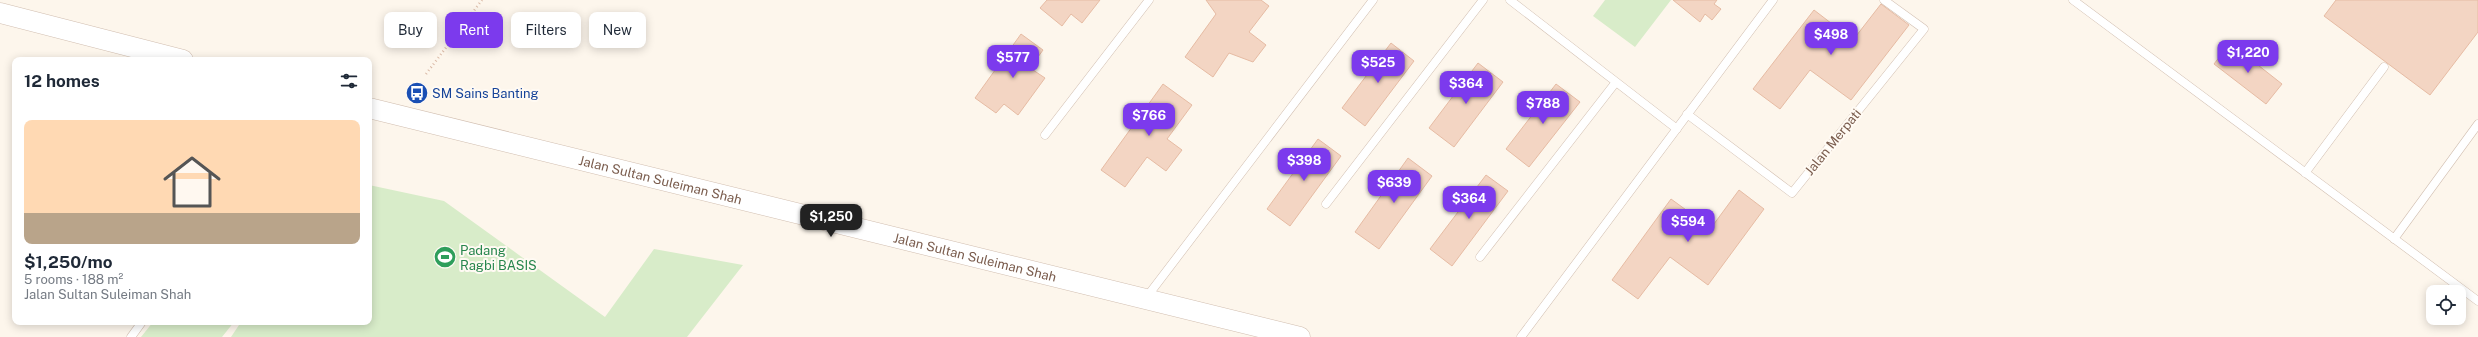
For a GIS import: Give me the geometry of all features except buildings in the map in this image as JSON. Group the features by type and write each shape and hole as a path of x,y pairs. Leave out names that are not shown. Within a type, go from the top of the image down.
{"street":[{"path":"0,13 171,57"},
{"name":"Jalan Sultan Suleiman Shah","path":"372,109 1300,337"}],"lane":[{"path":"1045,135 1149,0"},
{"path":"1145,299 1373,0"},
{"path":"1326,204 1483,0"},
{"path":"1510,0 1677,128"},
{"path":"1521,337 1773,0"},
{"name":"Jalan Merpati","path":"1687,114 1792,193 1924,29 1884,0"},
{"path":"2074,0 2478,301"},
{"path":"2305,173 2384,67"},
{"path":"1480,257 1616,82"},
{"path":"2394,239 2478,124"},
{"path":"131,337 140,325"}],"path":[{"path":"426,74 482,0"}],"green space":[{"path":"1605,0 1671,0 1635,47 1593,16"},
{"name":"Padang Ragbi BASIS","path":"372,186 444,201 605,317 654,249 743,265 687,337 231,337 239,325 372,325"},
{"path":"151,325 232,325 222,337 141,337"}],"place":[{"name":"SM Sains Banting","path":"417,93"},
{"name":"Padang Ragbi BASIS","path":"445,257"}]}
